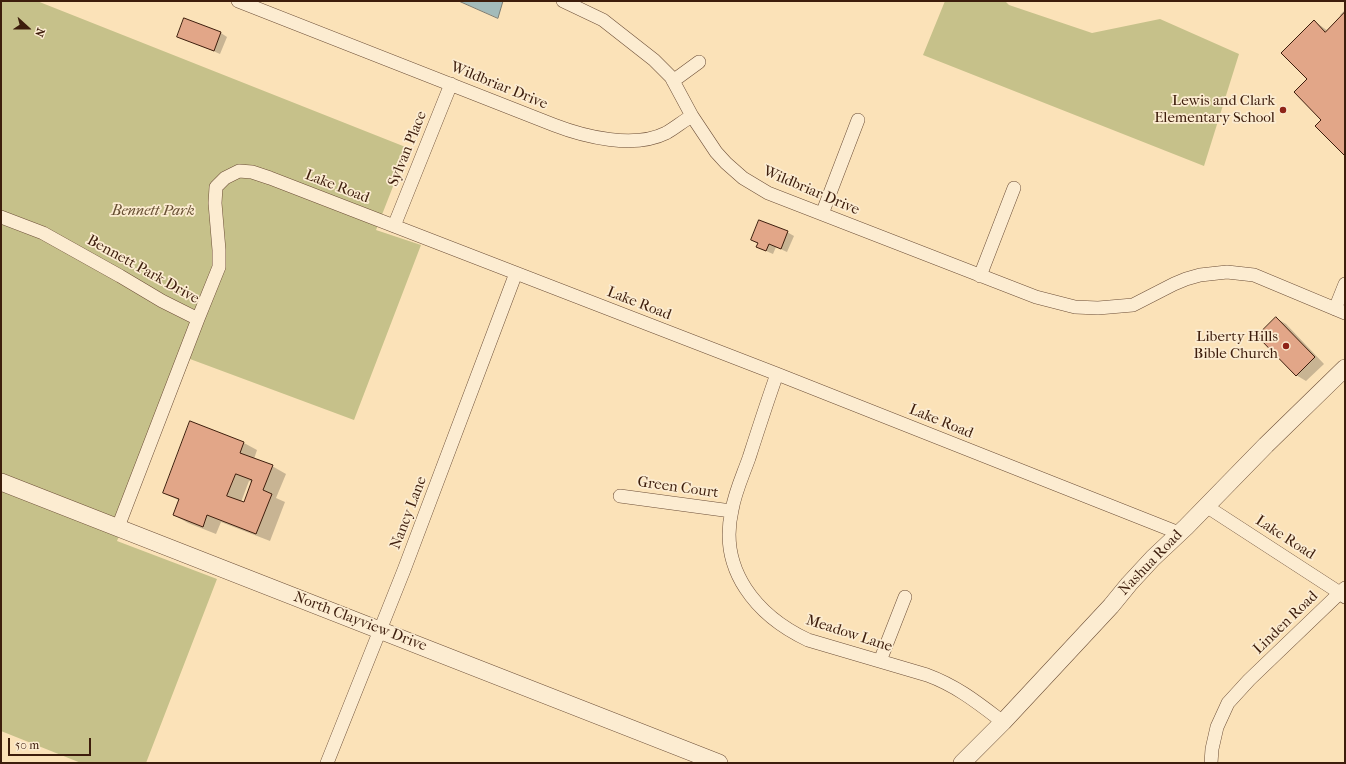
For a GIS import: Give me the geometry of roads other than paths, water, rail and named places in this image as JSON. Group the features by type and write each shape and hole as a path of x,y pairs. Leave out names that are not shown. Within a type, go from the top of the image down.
{"street":[{"name":"Wildbriar Drive","path":"238,1 565,130 606,139 645,139 666,133 692,116 716,152 726,163 743,178 768,193 980,276 1055,303 1075,307 1098,308 1133,305 1174,284 1200,275 1227,272 1254,275 1340,311 1345,284"},
{"path":"563,1 579,4 603,20 654,60 671,77 692,116"},
{"path":"673,82 699,62"},
{"name":"Sylvan Place","path":"394,226 451,84"},
{"path":"822,214 858,120"},
{"name":"Lake Road","path":"198,319 219,267 215,203 216,187 231,174 239,171 252,172 777,374 1179,533"},
{"path":"980,276 1014,188"},
{"name":"Bennett Park Drive","path":"1,217 43,233 162,301 198,319 118,527"},
{"name":"Nancy Lane","path":"327,763 381,630 516,273"},
{"name":"Nashua Road","path":"962,763 1111,606 1148,563 1345,368"},
{"name":"Meadow Lane","path":"777,374 731,511 729,540 733,562 741,583 759,606 771,618 785,628 808,640 942,680 969,696 1002,722"},
{"name":"North Clayview Drive","path":"1,482 718,763"},
{"name":"Green Court","path":"620,496 731,511"},
{"name":"Lake Road","path":"1206,506 1343,593"},
{"name":"Linden Road","path":"1211,763 1212,749 1217,727 1228,704 1249,680 1343,593"},
{"path":"880,662 905,597"}],"water":[{"path":"459,1 503,1 498,18"}],"place":[{"name":"Lewis and Clark Elementary School","path":"1283,110"},
{"name":"Liberty Hills Bible Church","path":"1286,346"}],"park label":[{"name":"Bennett Park","path":"153,211"}]}
